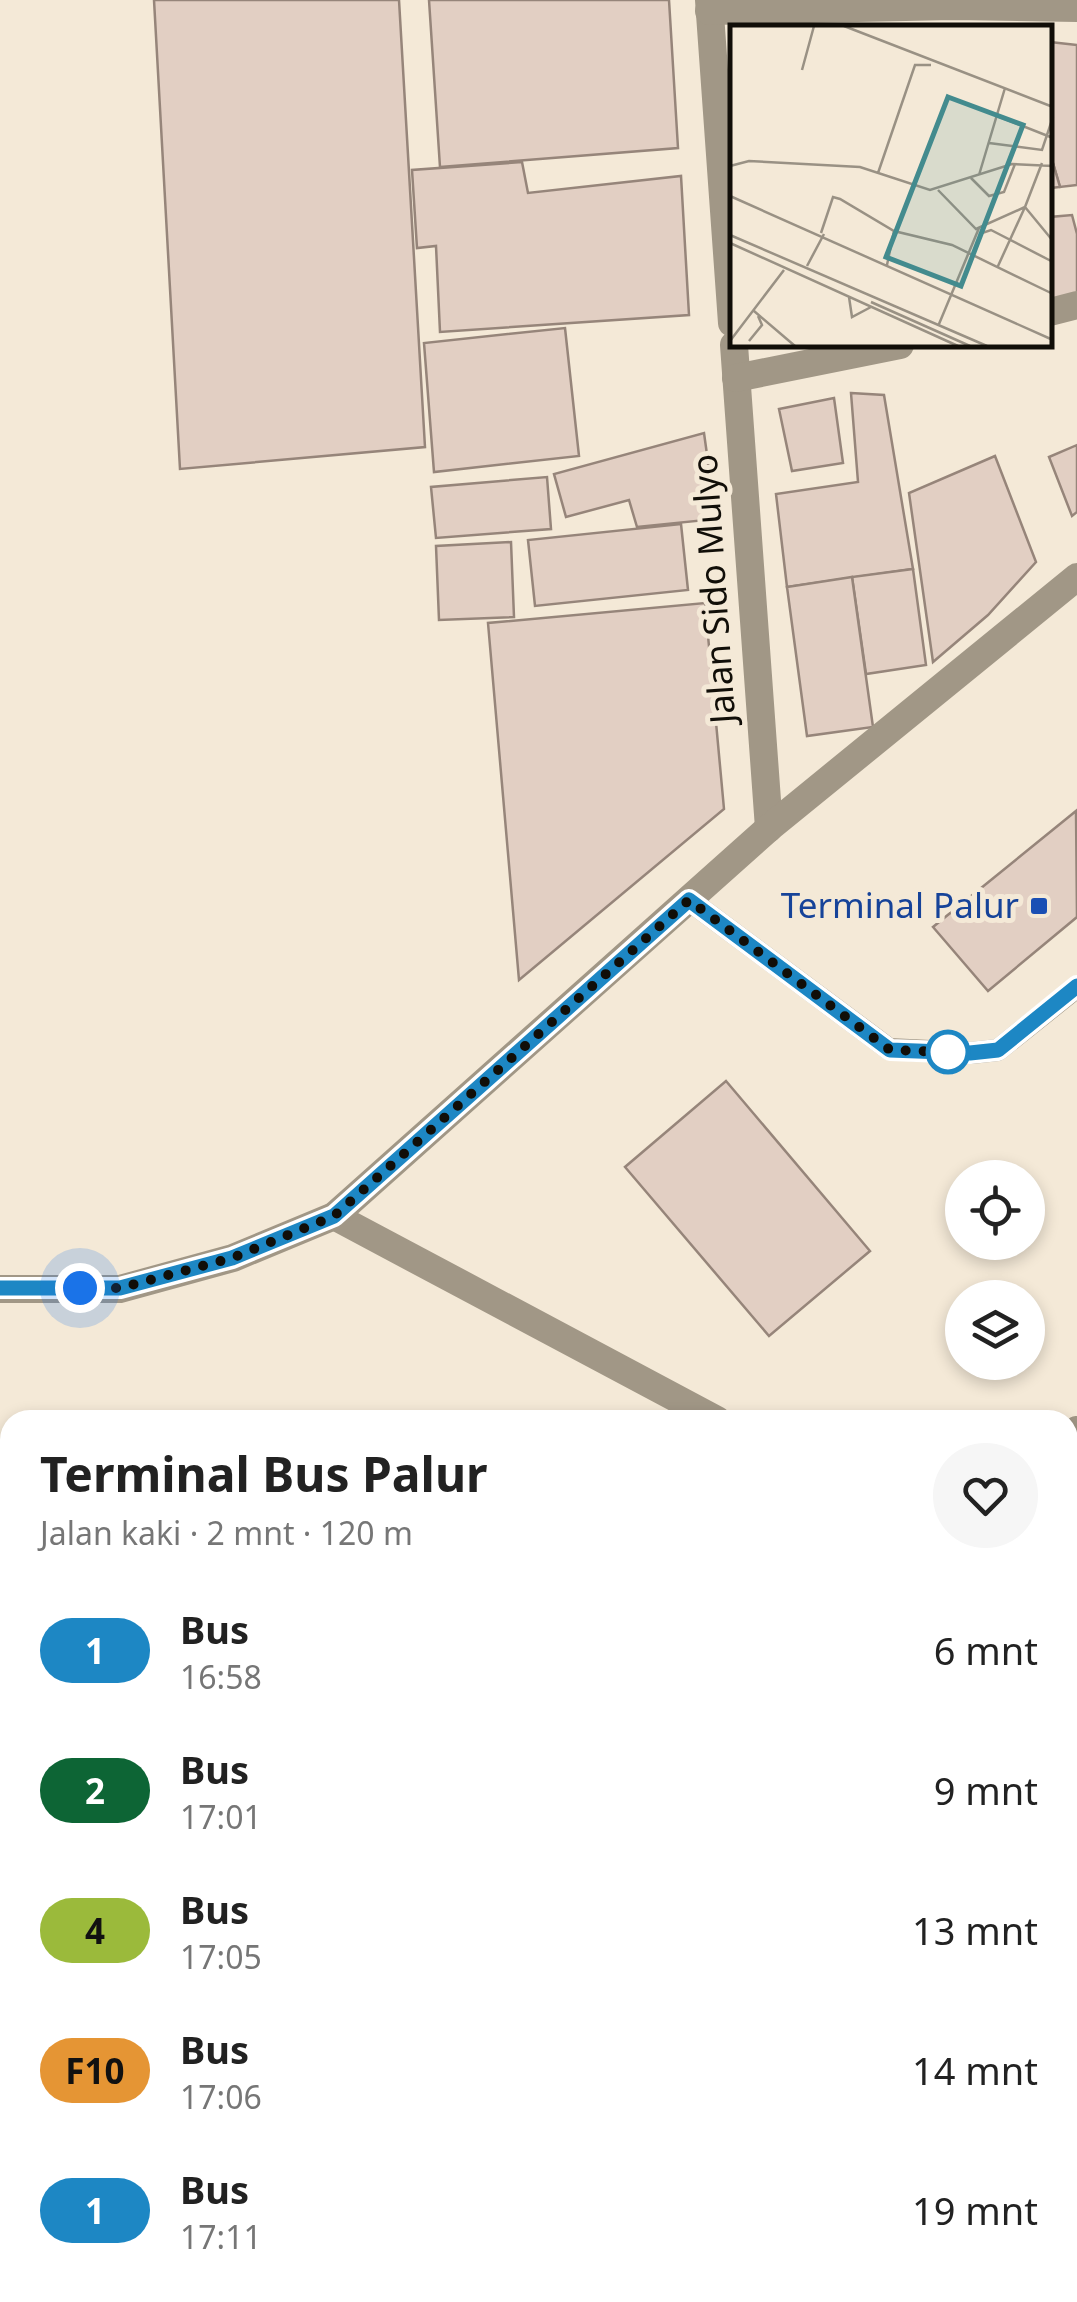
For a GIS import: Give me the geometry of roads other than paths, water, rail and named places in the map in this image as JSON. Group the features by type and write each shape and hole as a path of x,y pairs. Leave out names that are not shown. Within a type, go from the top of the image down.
{"street":[{"path":"730,295 709,5 1077,8"},
{"path":"1052,311 1077,304"},
{"name":"Jalan Sido Mulyo","path":"734,348 768,828"},
{"path":"736,378 885,348"},
{"path":"0,1288 120,1288 232,1258 334,1216 768,828 1077,577"},
{"path":"334,1216 698,1410"}],"lane":[{"path":"689,900 890,1050 998,1050 1077,986"}],"place":[{"name":"Terminal Palur","path":"1039,906"}]}
